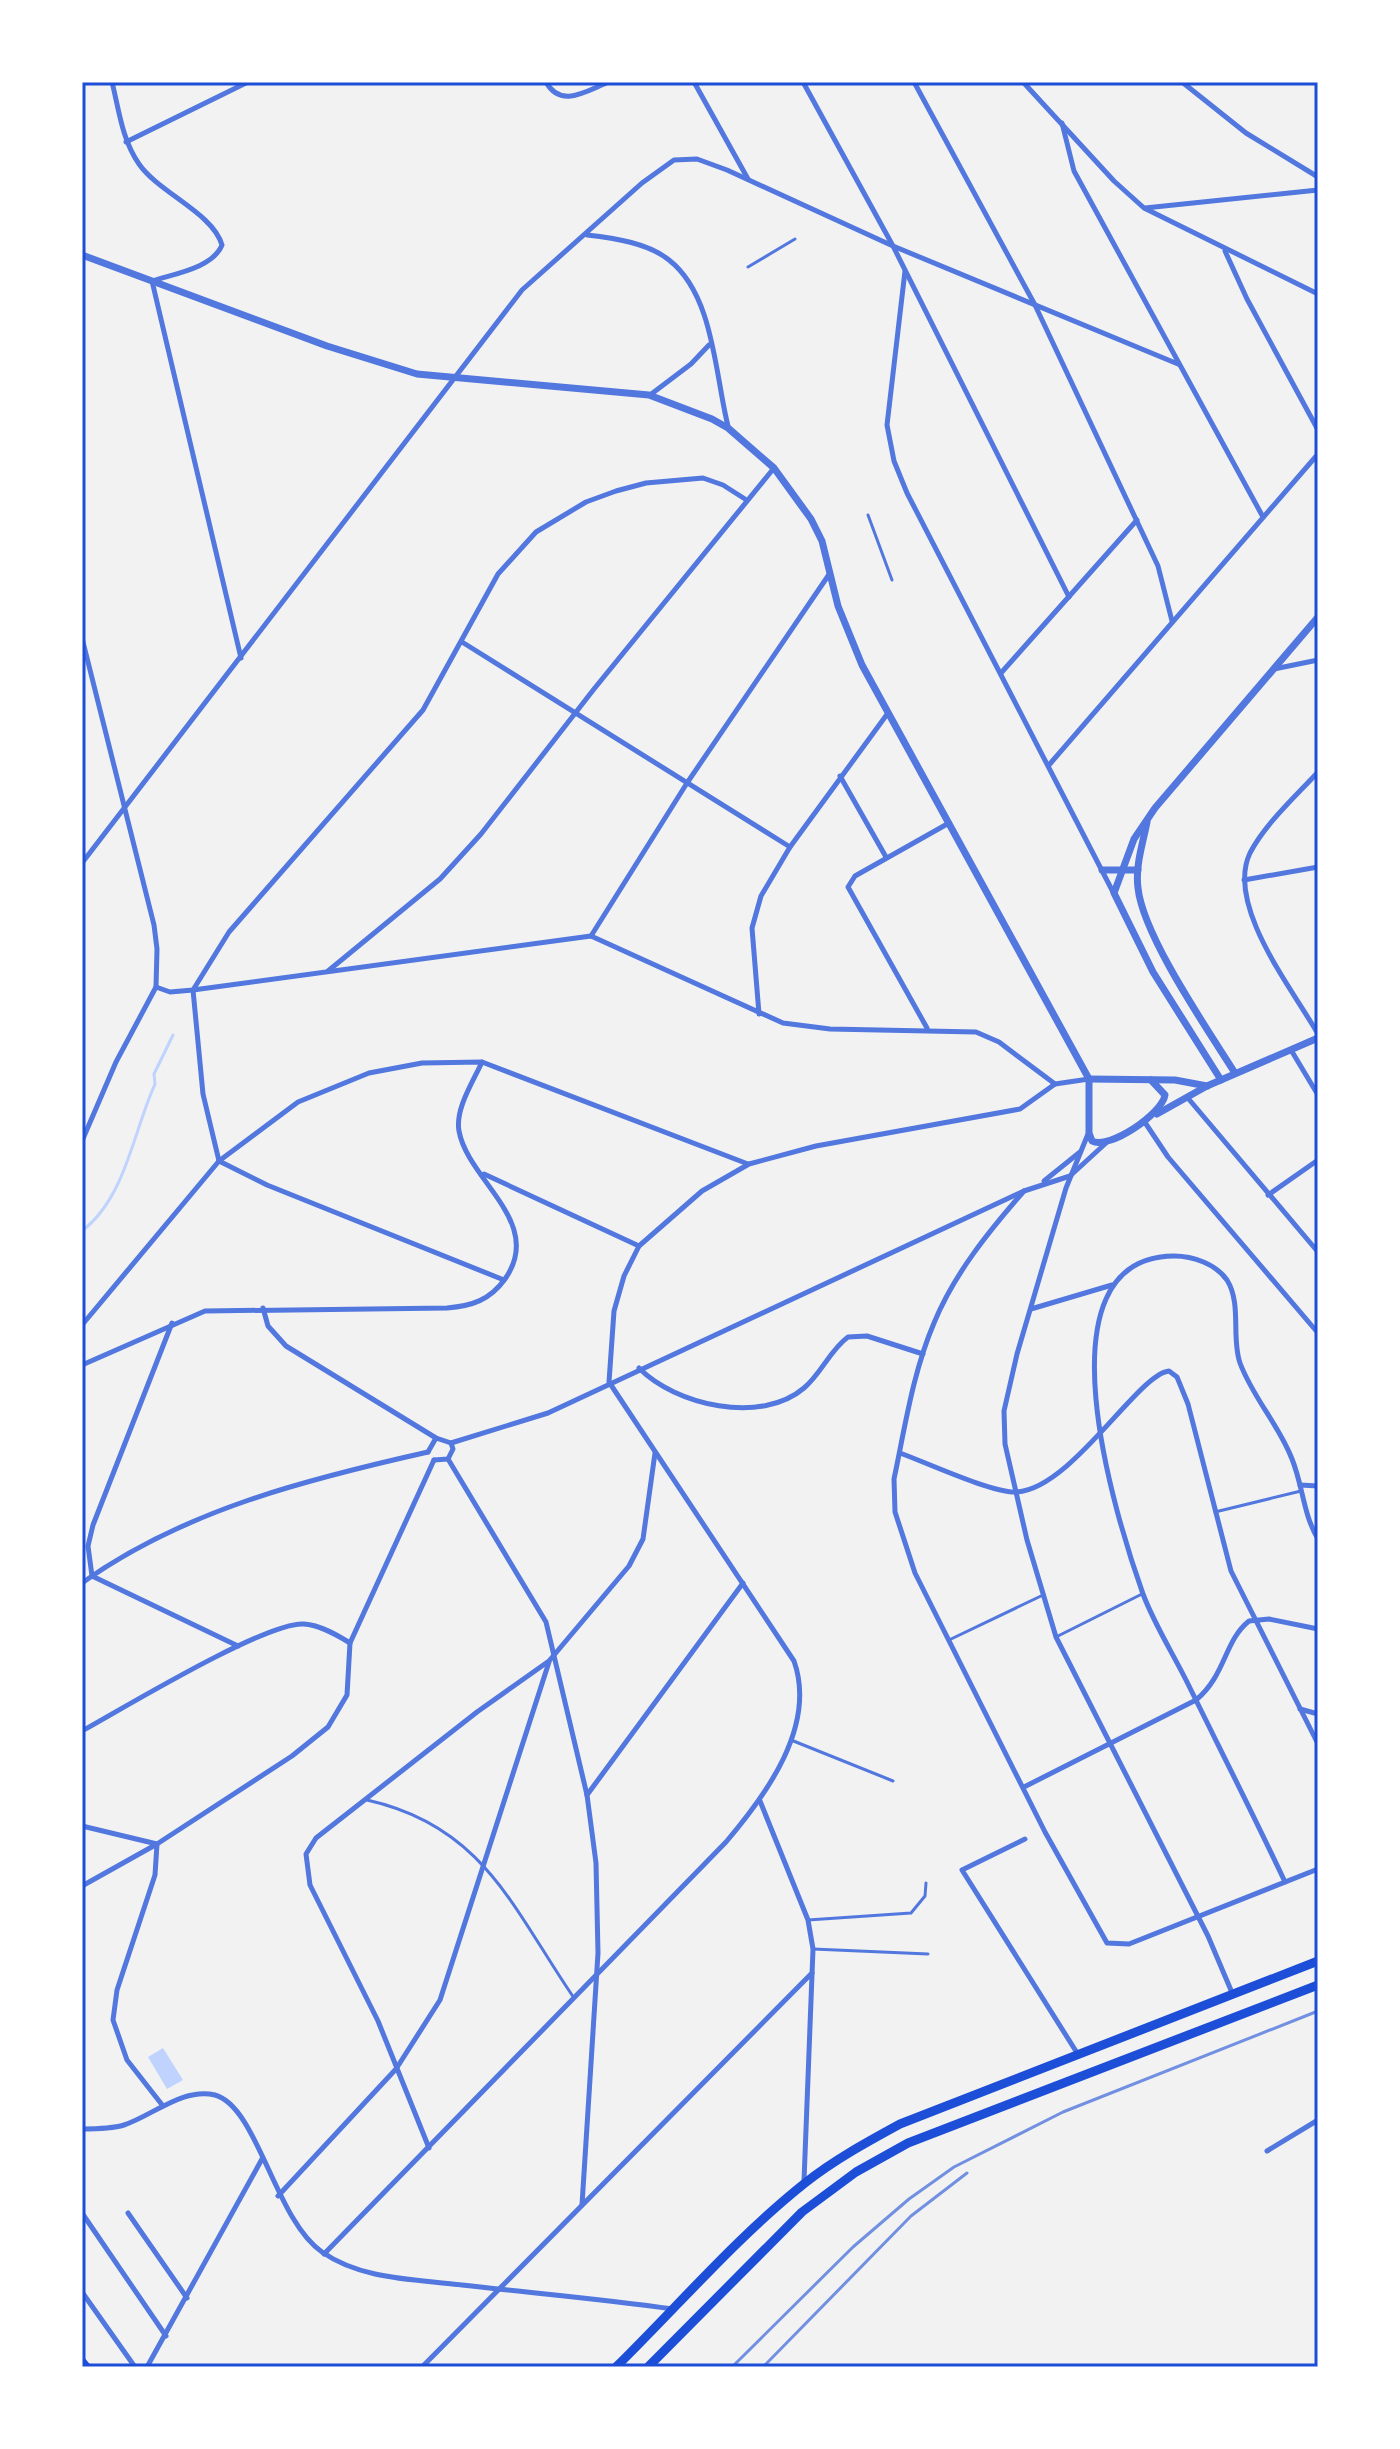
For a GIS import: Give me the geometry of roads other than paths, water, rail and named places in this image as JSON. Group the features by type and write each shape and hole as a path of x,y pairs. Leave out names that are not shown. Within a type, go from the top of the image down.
{"main road":[{"path":"616,2367 804,2183 900,2124 1079,2057 1318,1961"},
{"path":"648,2367 802,2212 856,2172 908,2143 1318,1985"}],"street":[{"path":"112,82 126,142 145,171 211,227 222,245 219,254 208,261 152,281"},
{"path":"126,142 248,82"},
{"path":"546,82 554,95 564,98 609,82"},
{"path":"694,82 749,181"},
{"path":"803,82 893,246 1069,597"},
{"path":"914,82 1035,305 1158,566 1172,621"},
{"path":"1023,82 1144,208 1225,251 1318,294"},
{"path":"1182,82 1258,141 1318,177"},
{"path":"1062,123 1074,171 1263,517"},
{"path":"82,863 522,290 642,183 679,158 697,159 893,246 1178,364"},
{"path":"1144,208 1318,190"},
{"path":"586,234 628,242 667,258 688,281 710,344 728,428"},
{"path":"1225,251 1247,299 1318,430"},
{"path":"82,255 380,364 454,380 649,395 728,428 774,468 817,530 846,630 888,713 1089,1079 1089,1133 1070,1176 1031,1309 1004,1411 1005,1444 1041,1596 1056,1637 1197,1915 1233,1995"},
{"path":"905,271 887,425 888,441 907,493 1153,972 1221,1080"},
{"path":"152,281 241,658"},
{"path":"649,395 691,364 710,344"},
{"path":"1049,766 1318,454"},
{"path":"327,972 459,860 745,499 774,468"},
{"path":"219,1161 203,1094 193,990 229,932 423,710 486,594 518,550 536,532 586,502 628,487 703,478 723,485 745,499"},
{"path":"1001,673 1137,520"},
{"path":"591,936 687,783 830,573"},
{"path":"1114,893 1121,869 1148,819 1189,765 1318,617"},
{"path":"82,638 154,925 156,987 116,1062 82,1141"},
{"path":"462,642 578,711 790,847"},
{"path":"1273,668 1318,660"},
{"path":"759,1014 753,953 755,910 790,847 888,713"},
{"path":"263,1308 268,1326 286,1346 436,1438 451,1443 548,1413 1024,1191 1070,1176 1106,1143 1186,1097 1318,1036 1263,940 1252,916 1244,880 1251,851 1318,772"},
{"path":"840,776 886,857"},
{"path":"1148,819 1138,870 1141,906 1154,937 1235,1073"},
{"path":"928,1028 849,893 851,879 949,823"},
{"path":"1244,880 1318,867"},
{"path":"1102,870 1138,870"},
{"path":"156,987 170,992 193,990 591,936 759,1014 802,1027 962,1029 988,1036 1055,1084"},
{"path":"1291,1050 1318,1095"},
{"path":"82,1365 205,1311 459,1307 482,1301 504,1280 513,1265 516,1243 506,1212 460,1135 458,1124 482,1062"},
{"path":"82,1325 219,1161 272,1119 329,1087 369,1073 422,1063 482,1062 749,1164"},
{"path":"324,2254 595,1980 726,1842 759,1800 791,1740 800,1706 800,1677 789,1651 609,1382 614,1311 624,1276 639,1246 702,1191 749,1164 816,1146 1020,1109 1055,1084 1089,1079 1151,1080 1207,1086"},
{"path":"1144,1121 1164,1100 1162,1090 1151,1080"},
{"path":"1186,1097 1318,1252"},
{"path":"1144,1121 1168,1157 1318,1333"},
{"path":"1089,1133 1096,1144 1106,1143"},
{"path":"1041,1184 1081,1151"},
{"path":"1268,1195 1318,1160"},
{"path":"219,1161 267,1185 504,1280"},
{"path":"483,1174 639,1246"},
{"path":"1024,1191 960,1273 934,1322 923,1354 900,1453 893,1499 915,1573 1100,1935 1107,1943 1129,1944 1318,1869"},
{"path":"1031,1309 1113,1285 1132,1269 1164,1257 1187,1257 1219,1271 1232,1295 1240,1363 1292,1458 1310,1524 1318,1539"},
{"path":"1113,1285 1099,1315 1094,1340 1094,1389 1102,1434 1143,1594 1285,1882"},
{"path":"92,1576 88,1546 93,1525 172,1323"},
{"path":"639,1368 659,1387 674,1394 712,1405 748,1406 793,1397 812,1380 848,1337 867,1336 923,1354"},
{"path":"900,1453 1015,1493 1046,1479 1102,1434 1153,1378 1169,1371 1177,1377 1188,1404 1231,1571 1318,1744"},
{"path":"82,1583 162,1537 240,1501 276,1489 428,1452 436,1438"},
{"path":"448,1459 453,1449 451,1443"},
{"path":"428,1452 434,1460"},
{"path":"278,2196 396,2069 432,2015 448,1983 549,1661 638,1551 647,1519 655,1452"},
{"path":"434,1460 448,1459"},
{"path":"448,1459 539,1609 556,1651 587,1795 596,1863 598,1936 582,2205"},
{"path":"82,1886 157,1844 303,1748 328,1727 347,1695 350,1643 434,1460"},
{"path":"1301,1488 1318,1486"},
{"path":"92,1576 238,1646"},
{"path":"587,1795 743,1583"},
{"path":"1024,1787 1196,1700 1216,1681 1242,1626 1254,1618 1318,1629"},
{"path":"82,1731 238,1646 286,1626 304,1624 350,1643"},
{"path":"429,2148 378,2021 306,1873 310,1844 363,1799 549,1661"},
{"path":"1300,1709 1318,1714"},
{"path":"759,1800 808,1920 813,1949 804,2183"},
{"path":"82,1826 157,1844"},
{"path":"1025,1839 962,1870 1079,2057"},
{"path":"157,1844 155,1875 117,1990 113,2020 127,2060 163,2106"},
{"path":"422,2367 812,1973"},
{"path":"82,2129 121,2126 163,2106 201,2094 222,2098 245,2125 263,2158 278,2196 298,2229 324,2254 373,2273 674,2309"},
{"path":"1267,2151 1318,2120"},
{"path":"147,2367 263,2158"},
{"path":"82,2213 166,2336"},
{"path":"128,2213 187,2298"},
{"path":"82,2292 135,2367"}],"lane":[{"path":"748,267 795,239"},
{"path":"868,515 892,580"},
{"path":"1215,1512 1301,1488"},
{"path":"1056,1637 1143,1594"},
{"path":"949,1640 1041,1596"},
{"path":"791,1740 893,1781"},
{"path":"363,1799 419,1819 455,1840 485,1864 575,1999"},
{"path":"808,1920 911,1913 925,1896 926,1883"},
{"path":"813,1949 928,1954"}],"water":[{"path":"163,2048 183,2080 167,2089 148,2057"}],"waterway":[{"path":"82,1231 97,1217 119,1182 155,1084 154,1074 173,1035"}],"railway":[{"path":"732,2367 853,2247 909,2199 954,2167 1063,2112 1318,2011"},
{"path":"763,2367 911,2216 967,2173"}]}
